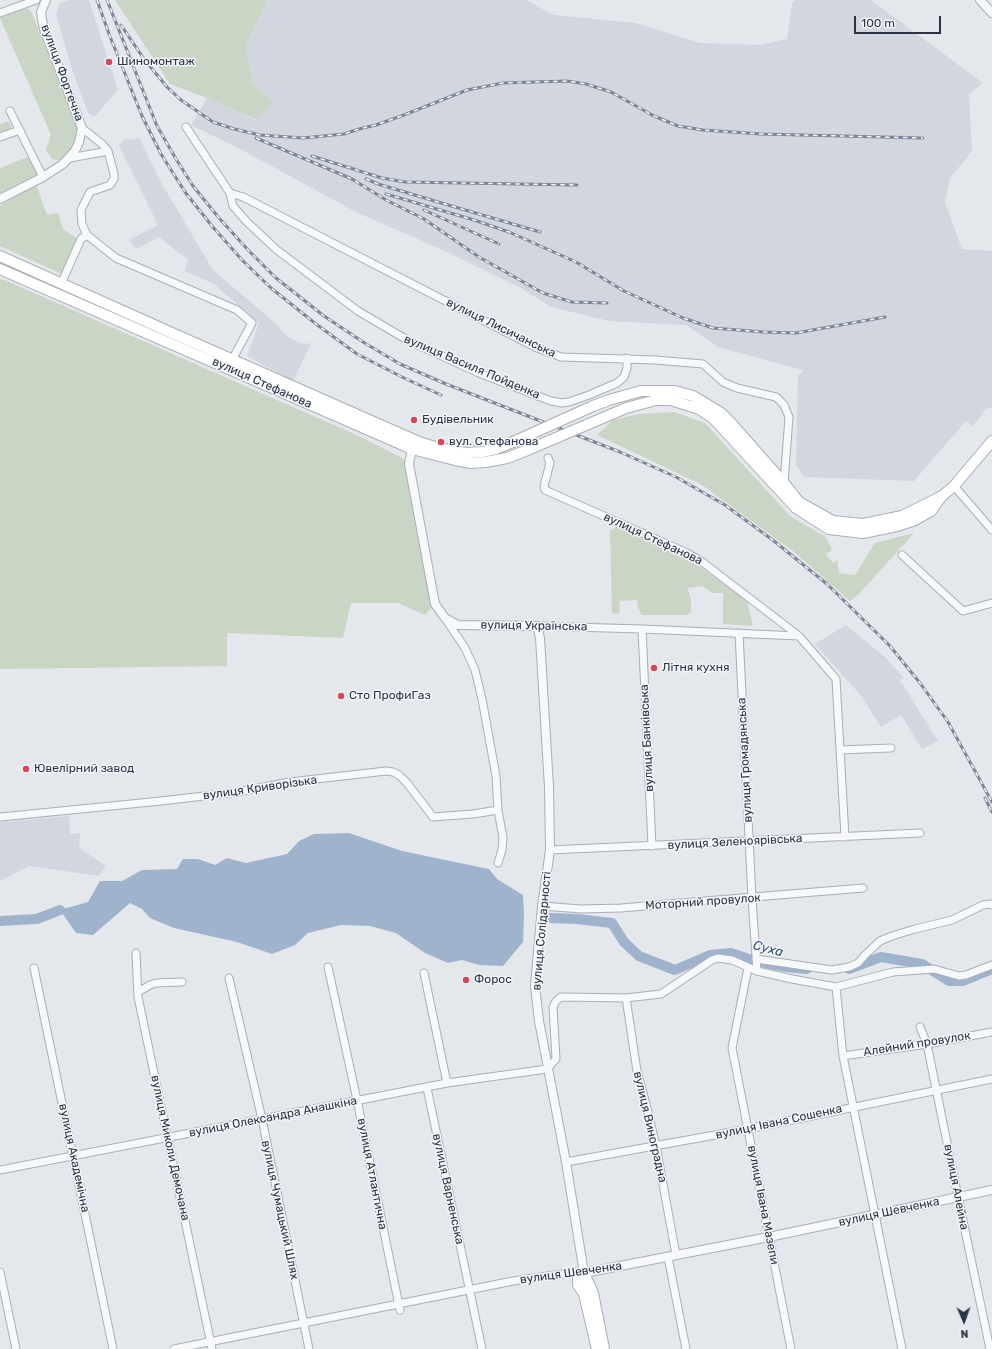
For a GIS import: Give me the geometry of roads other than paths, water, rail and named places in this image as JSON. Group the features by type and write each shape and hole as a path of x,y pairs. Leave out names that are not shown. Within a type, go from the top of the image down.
{"main road":[{"name":"вулиця Стефанова","path":"0,256 232,360 416,445 466,453 482,452 496,449 609,400 641,391 675,391 693,396 721,413 784,482"},
{"name":"вулиця Стефанова","path":"0,268 416,445 455,460 471,463 507,458 626,408 656,400 671,400 700,409 713,418 796,508 829,529 863,532 897,526 915,520 931,512 942,496"},
{"path":"784,482 799,502 833,521 863,524 902,516 942,496 954,486 992,440"},
{"path":"584,1273 578,1277 578,1285 584,1294 597,1349"},
{"name":"вулиця Солідарності","path":"584,1273 593,1293 604,1349"}],"street":[{"path":"0,13 36,0"},
{"name":"вулиця Фортечна","path":"0,199 43,176 70,158 79,142 82,128 44,29 41,12 46,0"},
{"path":"980,0 992,13"},
{"path":"10,111 43,176"},
{"path":"82,128 102,144 108,151 113,168 114,179 110,184 90,192 81,210 82,224 87,235 116,258 237,310 252,323 232,360"},
{"path":"186,128 230,193"},
{"path":"0,137 20,130"},
{"path":"70,158 108,151"},
{"name":"вулиця Василя Пойденка","path":"230,193 233,206 247,222 277,250 358,311 409,341 479,373 551,401 562,403 589,395 617,383 624,377 628,358"},
{"name":"вулиця Лисичанська","path":"230,193 248,199 535,346 560,357 628,358 702,364 723,382 736,388 776,397 784,405 789,417 784,482"},
{"path":"61,284 81,239 87,235"},
{"path":"416,445 409,464 435,604 465,648 475,670 482,699 496,776 498,810 503,838 502,850 498,863"},
{"name":"вулиця Стефанова","path":"548,458 550,463 544,486 545,490 685,552 701,561 799,636"},
{"path":"954,486 992,530"},
{"path":"902,555 963,611 992,603"},
{"name":"вулиця Українська","path":"445,618 458,625 642,629 799,636"},
{"name":"вулиця Солідарності","path":"537,626 540,638 549,787 550,850 542,906 535,986 547,1069 566,1162 584,1273"},
{"name":"вулиця Банківська","path":"642,629 652,846"},
{"name":"вулиця Громадянська","path":"739,633 752,898 758,970"},
{"path":"799,636 836,679 845,837"},
{"path":"840,750 890,748"},
{"name":"вулиця Криворізька","path":"0,817 238,792 290,782 386,771 399,775 408,783 433,817 473,814 498,810"},
{"name":"вулиця Зеленоярівська","path":"550,850 920,833"},
{"name":"Моторний провулок","path":"542,906 581,909 621,908 863,888"},
{"path":"756,959 832,970 849,967 858,963 880,941 915,929 952,920 983,905 992,905"},
{"name":"вулиця Миколи Демочана","path":"136,953 138,992 211,1346"},
{"path":"547,1069 556,1060 553,1007 556,1001 561,997 626,998 661,994 712,960 718,958 732,960 748,968 792,979 836,986 893,972 925,969 934,969 959,976 966,975 992,965"},
{"name":"вулиця Атлантична","path":"328,967 357,1100 399,1307"},
{"name":"вулиця Академічна","path":"34,968 113,1349"},
{"name":"вулиця Івана Мазепи","path":"748,968 732,1048 791,1349"},
{"path":"424,973 447,1083"},
{"name":"вулиця Чумацький Шлях","path":"230,978 262,1119 309,1349"},
{"path":"138,992 156,983 182,982"},
{"path":"836,986 843,1056 902,1349"},
{"name":"вулиця Виноградна","path":"626,998 637,1071 656,1146 686,1349"},
{"name":"вулиця Алейна","path":"920,1027 927,1044 990,1349"},
{"name":"Алейний провулок","path":"843,1056 927,1044 992,1032"},
{"name":"вулиця Олександра Анашкіна","path":"0,1170 447,1083 547,1069"},
{"name":"вулиця Івана Сошенка","path":"566,1162 656,1146 992,1079"},
{"name":"вулиця Варненська","path":"427,1088 482,1349"},
{"name":"вулиця Шевченка","path":"174,1349 211,1346 303,1323 399,1307 470,1293 543,1276 576,1272 584,1273 769,1237 992,1190"},
{"path":"0,1272 16,1349"}],"water":[{"path":"349,833 402,851 489,869 497,879 523,895 523,942 503,966 479,965 462,960 448,963 425,953 396,933 370,926 341,925 308,933 295,945 272,954 237,942 174,928 150,918 142,909 130,903 93,935 76,933 60,910 88,902 100,881 122,881 142,870 177,869 183,859 198,859 215,865 227,858 246,863 287,854 299,841 314,834"}],"waterway":[{"name":"Суха","path":"0,921 37,919 60,910"},
{"name":"Суха","path":"550,918 612,923 624,942 639,956 675,970 710,955 731,953 755,961 786,967 807,969"},
{"name":"Суха","path":"849,969 881,957 922,964 949,981 963,981 992,969"}],"railway":[{"path":"97,0 142,116 161,154 185,192 212,226 242,260 271,288 316,324 357,354 441,395"},
{"path":"107,0 157,126 176,159 193,186 219,218 276,278 324,316 400,364 446,384 620,452 676,477 725,505 774,541 827,584 890,646 920,683 948,722 992,802"},
{"path":"121,25 144,59 167,87 181,100 213,122 260,135 303,138 344,134 404,115 467,90 503,83 567,81 586,84 611,92 654,116 678,126 703,130 761,134 923,138"},
{"path":"256,138 352,179 386,200 424,219 479,257 543,293 572,302 607,303"},
{"path":"312,156 382,178 405,182 577,185"},
{"path":"366,179 378,184 540,232"},
{"path":"386,194 509,232 576,262 624,291 683,318 713,328 796,333 885,317"},
{"path":"424,210 499,244"},
{"path":"985,798 992,812"}],"place":[{"name":"Шиномонтаж","path":"109,62"},
{"name":"Будівельник","path":"414,420"},
{"name":"вул. Стефанова","path":"441,442"},
{"name":"Літня кухня","path":"654,668"},
{"name":"Сто ПрофиГаз","path":"341,696"},
{"name":"Ювелірний завод","path":"26,769"},
{"name":"Форос","path":"466,980"}]}
